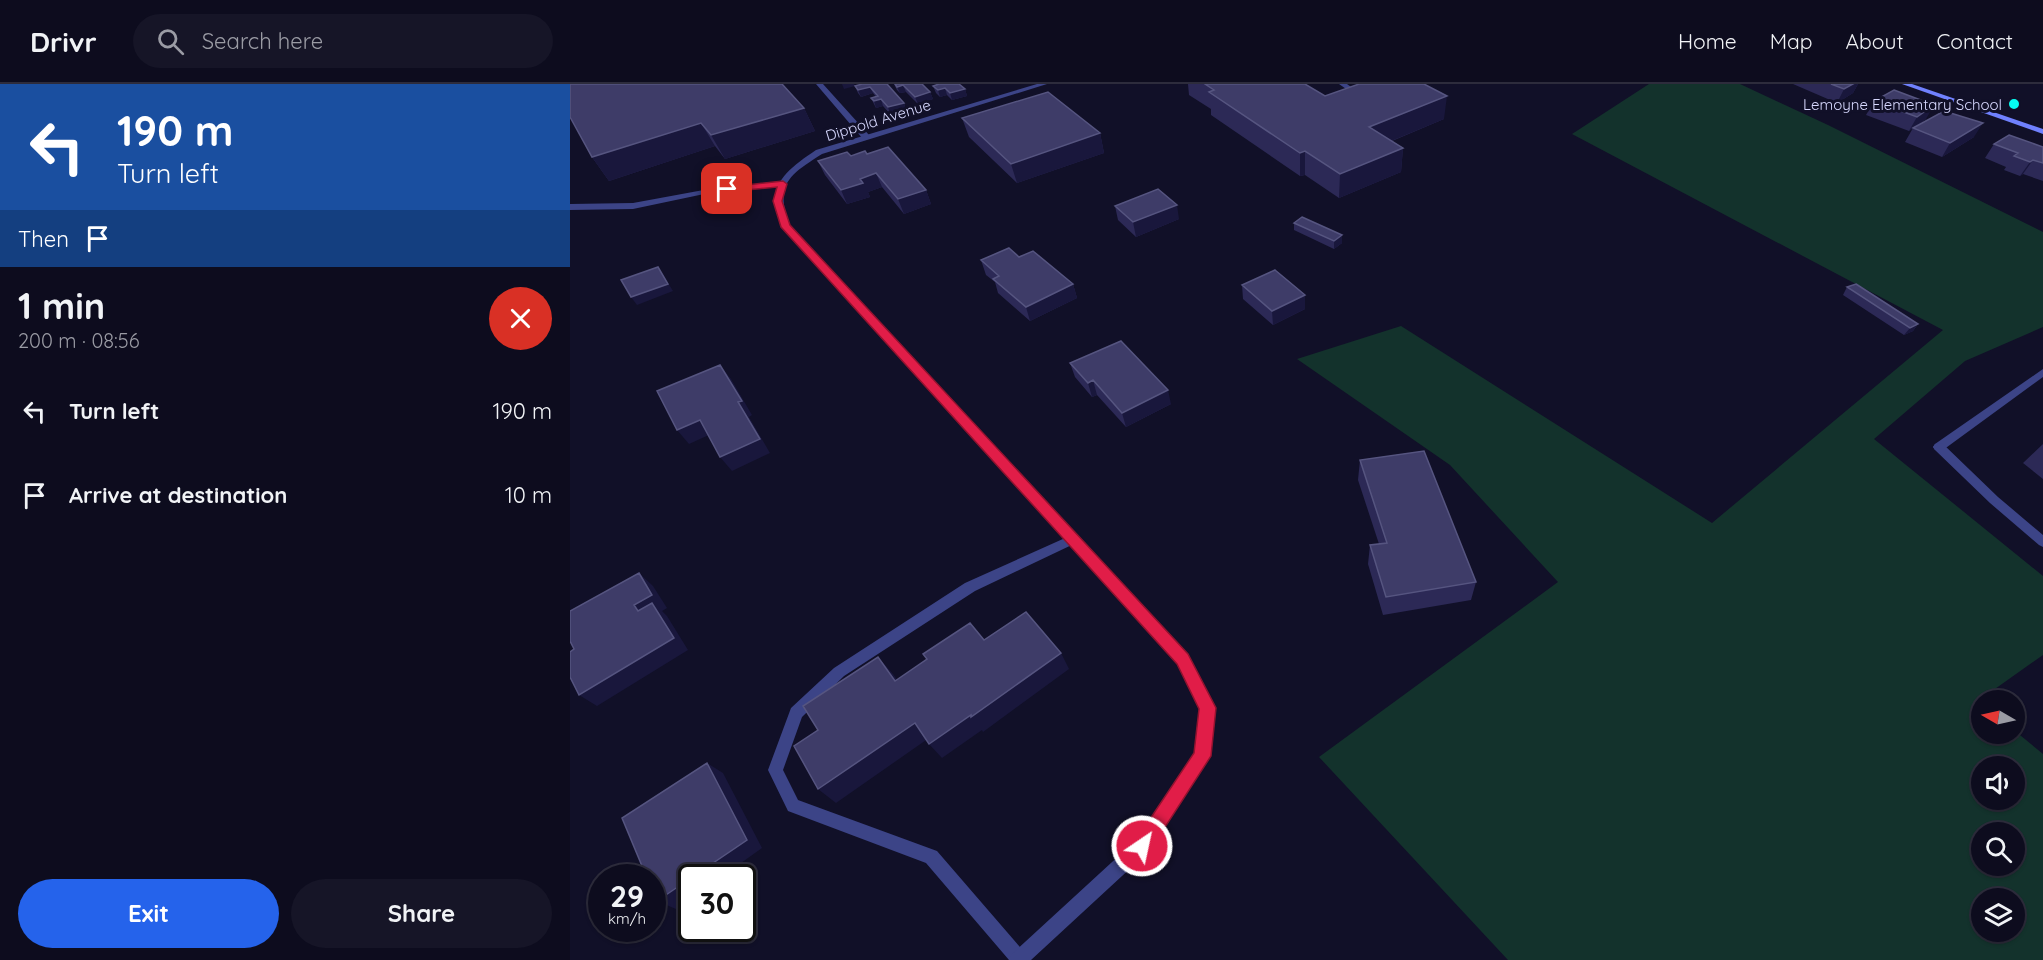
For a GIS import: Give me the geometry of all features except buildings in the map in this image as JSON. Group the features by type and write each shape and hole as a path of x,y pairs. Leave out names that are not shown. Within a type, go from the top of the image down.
{"street":[{"path":"819,84 866,137"},
{"name":"Dippold Avenue","path":"1044,84 819,152 797,166 783,184 778,201 785,225 1074,539"},
{"path":"1342,84 1352,90"},
{"path":"1905,84 2043,132"},
{"path":"570,207 633,206 709,191 783,184"},
{"path":"2043,372 1939,447 1994,500 2043,542"},
{"path":"1074,539 1182,659 1208,708 1202,756 1142,846 1019,959 931,858 793,806 775,770 796,713 839,672 970,587 1074,539"}],"green space":[{"path":"1649,84 1740,84 2043,232 2043,327 1965,361 1874,439 2043,576 2043,655 1994,690 1971,690 1971,744 2025,744 2025,739 2043,754 2043,960 1508,960 1319,757 1558,582 1450,465 1297,359 1401,326 1712,523 1943,330 1572,134"}],"place":[{"name":"Lemoyne Elementary School","path":"2014,104"}],"route":[{"path":"727,189 783,184 778,201 785,225 958,411 1182,659 1208,708 1202,756 1142,846"}]}
